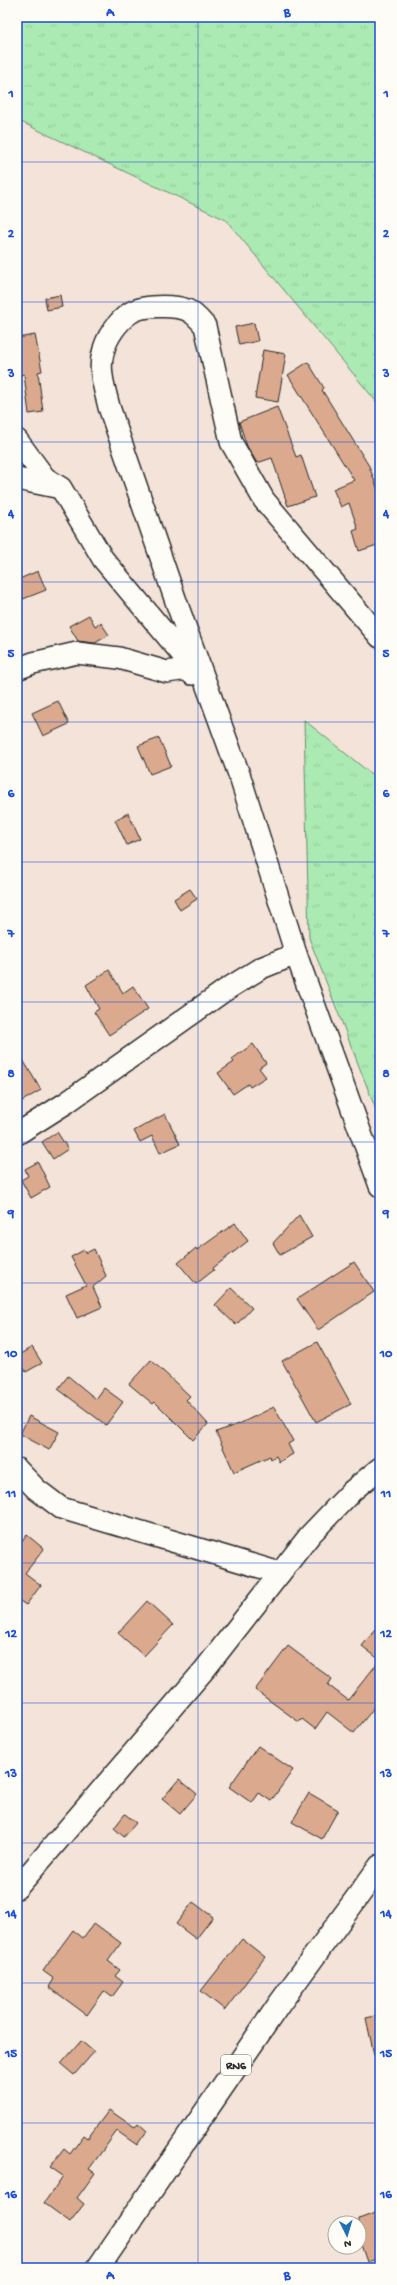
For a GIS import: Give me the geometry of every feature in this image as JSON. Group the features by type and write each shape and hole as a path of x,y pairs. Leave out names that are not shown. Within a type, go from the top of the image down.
{"highway":[{"name":"RN6","path":"98,2268 280,2003 380,1866"}],"street":[{"path":"380,637 264,500 231,442 205,326 195,315 186,310 170,306 149,308 131,312 108,337 102,354 102,375 120,444 240,777 296,954 380,1186"},
{"path":"17,440 45,478 61,488 103,559 182,654 187,670 211,695"},
{"path":"17,479 61,488"},
{"path":"17,669 33,663 77,654 119,658 167,672 187,670"},
{"path":"17,1134 66,1103 224,991 261,968 296,954"},
{"path":"17,1888 205,1669 310,1535 352,1491 380,1468"},
{"path":"17,1469 36,1489 61,1508 280,1573"}],"green space":[{"path":"17,17 380,17 380,406 226,220 17,120"},
{"path":"304,720 380,781 380,1120 309,938"}],"building":[{"path":"60,295 62,307 47,310 45,298"},
{"path":"254,323 258,341 239,345 235,327"},
{"path":"35,335 42,371 38,372 43,412 29,414 24,374 19,375 17,362 17,338"},
{"path":"263,350 286,354 278,402 255,398"},
{"path":"308,362 324,388 322,390 369,466 380,495 380,544 359,551 353,531 358,529 349,503 341,507 333,489 354,480 288,375"},
{"path":"277,407 296,457 301,455 315,497 288,506 272,458 257,463 247,446 239,422"},
{"path":"38,571 46,590 23,599 17,580"},
{"path":"89,615 95,626 101,623 109,635 95,643 78,641 69,626"},
{"path":"58,701 69,724 43,736 32,713"},
{"path":"159,738 171,766 150,774 138,746"},
{"path":"128,813 140,839 127,845 115,820"},
{"path":"190,889 197,899 180,910 174,899"},
{"path":"109,970 123,993 133,986 148,1009 109,1035 94,1012 99,1009 86,985"},
{"path":"253,1044 266,1063 259,1068 266,1077 250,1087 248,1084 233,1094 218,1073 234,1062 232,1059"},
{"path":"17,1050 41,1090 17,1104"},
{"path":"165,1114 180,1144 160,1153 152,1136 140,1142 134,1131"},
{"path":"57,1132 68,1149 53,1159 42,1142"},
{"path":"38,1162 50,1187 31,1198 21,1180 28,1176 25,1169"},
{"path":"299,1215 312,1237 280,1255 273,1243"},
{"path":"235,1223 248,1241 213,1268 214,1270 196,1284 178,1263 196,1248 197,1250"},
{"path":"94,1249 106,1276 93,1287 102,1307 77,1318 66,1294 86,1285 71,1257 84,1250 86,1253"},
{"path":"354,1262 374,1292 318,1330 297,1299"},
{"path":"231,1288 252,1308 236,1325 215,1305"},
{"path":"317,1342 351,1404 316,1422 282,1361"},
{"path":"32,1347 42,1363 26,1372 17,1356"},
{"path":"151,1360 190,1396 186,1400 208,1424 193,1440 155,1402 153,1404 129,1384"},
{"path":"68,1376 96,1399 104,1388 123,1402 106,1425 58,1389"},
{"path":"274,1407 293,1441 288,1444 293,1454 279,1462 276,1456 271,1459 270,1456 234,1472 216,1432 239,1424"},
{"path":"29,1416 59,1432 49,1450 20,1434"},
{"path":"27,1535 44,1549 25,1573 41,1585 26,1605 17,1599 17,1548"},
{"path":"147,1601 173,1625 144,1656 118,1633"},
{"path":"380,1624 380,1660 362,1646"},
{"path":"288,1646 332,1679 328,1685 348,1700 380,1660 380,1700 354,1733 327,1712 315,1729 302,1719 299,1722 255,1690"},
{"path":"258,1746 293,1770 271,1801 259,1793 252,1803 229,1787"},
{"path":"179,1779 197,1794 180,1814 162,1799"},
{"path":"309,1793 338,1810 322,1839 292,1822"},
{"path":"125,1814 136,1823 124,1837 114,1828"},
{"path":"193,1902 213,1917 196,1939 176,1924"},
{"path":"94,1923 121,1943 108,1961 120,1970 115,1976 123,1982 112,1997 104,1991 87,2015 49,1987 54,1979 43,1971 73,1930 83,1938"},
{"path":"242,1939 265,1957 225,2010 201,1991"},
{"path":"380,2015 380,2054 374,2055 366,2018"},
{"path":"81,2041 94,2052 74,2075 61,2064"},
{"path":"109,2110 135,2127 138,2123 147,2131 137,2145 117,2131 89,2169 95,2173 77,2198 84,2204 70,2222 44,2203 63,2176 50,2167 64,2149 70,2154 84,2135 88,2138"},
{"path":"380,2211 380,2258 367,2262 365,2255 367,2255 367,2216"}]}
